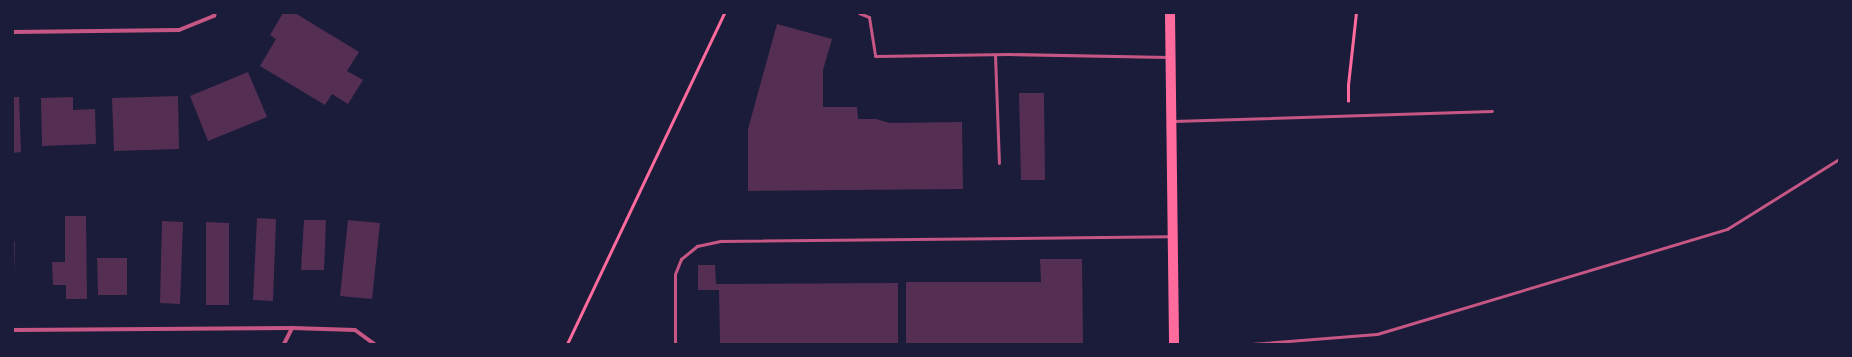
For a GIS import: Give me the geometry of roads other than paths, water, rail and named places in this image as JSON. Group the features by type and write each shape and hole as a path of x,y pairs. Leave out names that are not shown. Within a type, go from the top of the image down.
{"main road":[{"path":"1170,13 1174,344"}],"street":[{"path":"13,32 179,30 214,16 215,13"},
{"path":"13,330 292,328 355,330 374,344"},
{"path":"284,344 292,328"}],"lane":[{"path":"860,13 869,17 875,56 995,55 1170,57"},
{"path":"995,55 999,163"},
{"path":"1171,121 1492,111"},
{"path":"1251,344 1377,334 1727,229 1839,159"},
{"path":"675,344 675,274 682,259 697,246 721,242 1173,236"}]}
